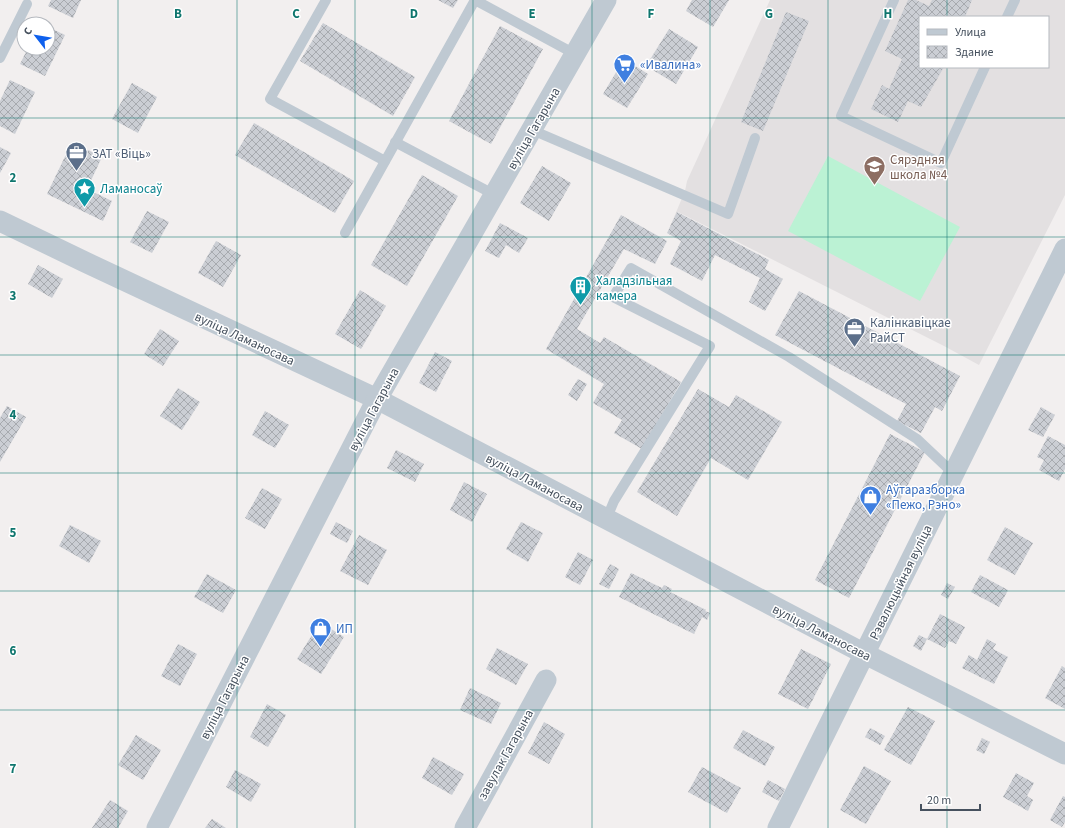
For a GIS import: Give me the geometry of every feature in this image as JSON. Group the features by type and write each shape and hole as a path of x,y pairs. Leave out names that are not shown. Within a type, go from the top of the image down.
{"street":[{"name":"вуліца Гагарына","path":"157,828 377,400 606,0"},
{"name":"вуліца Ламаносава","path":"0,221 377,400 865,654 1065,754"},
{"name":"Рэвалюцыйная вуліца","path":"778,828 1065,249"},
{"name":"завулак Гагарына","path":"465,828 546,680"}],"lane":[{"path":"326,0 270,99 385,161"},
{"path":"345,233 475,0 575,54"},
{"path":"894,0 841,116 941,163 985,68"},
{"path":"1007,16 1015,0"},
{"path":"0,58 27,4"},
{"path":"532,130 728,214 755,138"},
{"path":"396,142 495,195"},
{"path":"606,520 614,501 710,346 613,297 631,268 789,357 917,439 953,473"}],"shaded area":[{"name":"Сярэдняя школа №4","path":"770,0 1065,0 1065,195 979,365 678,212 669,229 685,191 687,181"}],"green space":[{"path":"828,156 960,227 920,301 788,231"}],"building":[{"path":"51,0 81,0 73,18 48,6"},
{"path":"438,0 458,0 453,8"},
{"path":"692,0 729,0 713,27 686,11"},
{"path":"908,0 916,0 929,6 932,0 972,0 965,16 919,16 919,68 943,68 921,107 908,101 898,122 871,109 882,85 889,89 902,59 885,51"},
{"path":"786,12 809,21 763,131 741,122"},
{"path":"323,23 415,77 393,116 300,61"},
{"path":"500,26 543,49 491,144 449,121"},
{"path":"669,29 698,47 676,84 646,66"},
{"path":"56,31 65,35 56,53"},
{"path":"24,56 55,56 45,76 20,64"},
{"name":"«Ивалина»","path":"624,59 648,74 627,108 603,94"},
{"path":"10,80 35,92 15,134 0,126 0,101"},
{"path":"132,83 157,97 138,133 112,119"},
{"path":"254,123 354,181 335,213 235,155"},
{"name":"ЗАТ «Віць»","path":"72,142 102,157 87,189 112,201 103,221 47,194"},
{"path":"0,147 11,153 0,173"},
{"path":"542,166 571,183 549,221 520,203"},
{"path":"422,175 458,196 407,286 371,265"},
{"path":"147,211 169,222 152,253 130,242"},
{"path":"677,212 769,260 765,269 783,279 765,311 749,302 760,278 715,255 702,281 670,264 681,241 667,233"},
{"path":"621,215 667,241 655,264 624,249 577,329 600,343 604,337 681,382 642,449 614,433 622,420 593,403 604,384 546,349"},
{"path":"500,223 528,238 519,253 506,245 499,258 485,251"},
{"path":"216,241 241,255 223,287 198,273"},
{"path":"38,265 63,279 52,298 28,284"},
{"path":"360,290 386,306 361,349 335,334"},
{"name":"Калінкавіцкае РайСТ","path":"799,291 960,376 942,411 935,407 921,433 897,421 906,404 775,335"},
{"path":"160,329 179,341 163,366 144,354"},
{"path":"435,352 452,361 436,392 419,383"},
{"path":"578,379 587,384 577,401 568,395"},
{"path":"178,388 200,402 182,430 160,416"},
{"path":"698,389 729,407 736,395 782,422 748,480 711,458 677,516 637,492"},
{"path":"7,406 26,417 0,462 0,418"},
{"path":"1041,407 1055,415 1043,437 1028,430"},
{"path":"265,411 289,425 275,448 252,435"},
{"name":"Аўтаразборка «Пежо, Рэно»","path":"890,434 925,452 849,598 815,580"},
{"path":"1048,436 1065,445 1065,469 1059,481 1039,470 1044,460 1037,457"},
{"path":"396,450 424,464 415,482 387,468"},
{"path":"464,482 487,494 472,522 450,510"},
{"path":"262,488 282,499 265,529 245,518"},
{"path":"336,522 353,531 347,543 330,534"},
{"path":"521,522 543,533 528,562 506,549"},
{"path":"70,525 101,541 89,563 59,546"},
{"path":"1005,527 1033,543 1015,575 987,560"},
{"path":"359,535 387,550 368,585 340,571"},
{"path":"578,552 593,560 580,585 565,577"},
{"path":"610,564 619,569 609,589 599,584"},
{"path":"631,573 662,588 664,585 672,589 670,592 706,610 705,611 710,613 707,620 702,617 694,634 619,597"},
{"path":"207,574 236,590 223,613 194,597"},
{"path":"980,575 1008,590 999,607 971,592"},
{"path":"947,583 955,587 948,599 941,595"},
{"path":"940,614 965,627 956,644 949,641 945,648 927,639"},
{"name":"ИП","path":"320,622 344,637 321,674 297,659"},
{"path":"919,635 927,639 921,651 913,646"},
{"path":"987,639 996,644 993,649 1008,657 994,684 962,668 969,655 977,660"},
{"path":"178,644 197,654 180,686 161,676"},
{"path":"497,648 528,664 516,685 486,669"},
{"path":"801,649 831,664 808,709 778,694"},
{"path":"1062,666 1065,668 1065,709 1045,698"},
{"path":"470,688 501,703 491,724 460,710"},
{"path":"267,704 286,715 268,747 250,737"},
{"path":"908,707 935,721 911,765 884,750"},
{"path":"544,722 565,734 549,764 528,753"},
{"path":"870,728 885,736 880,745 865,737"},
{"path":"743,730 775,747 765,766 733,748"},
{"path":"136,735 161,750 143,780 118,765"},
{"path":"982,738 990,742 984,754 976,750"},
{"path":"433,757 464,774 452,795 422,778"},
{"path":"864,766 891,781 866,824 840,810"},
{"path":"702,767 741,788 727,813 688,792"},
{"path":"235,770 261,784 251,802 226,787"},
{"path":"1016,773 1034,783 1027,796 1033,800 1028,811 1003,797"},
{"path":"768,780 785,789 779,801 762,792"},
{"path":"1063,796 1065,797 1065,822 1062,827 1050,820"},
{"path":"110,800 128,811 118,828 92,828"},
{"path":"212,819 226,828 205,828"}],"place":[{"name":"«Ивалина»","path":"625,84"},
{"name":"ЗАТ «Віць»","path":"76,172"},
{"name":"Сярэдняя школа №4","path":"875,186"},
{"name":"Ламаносаў","path":"84,208"},
{"name":"Халадзільная камера","path":"580,306"},
{"name":"Калінкавіцкае РайСТ","path":"855,348"},
{"name":"Аўтаразборка «Пежо, Рэно»","path":"870,516"},
{"name":"ИП","path":"320,648"}]}
